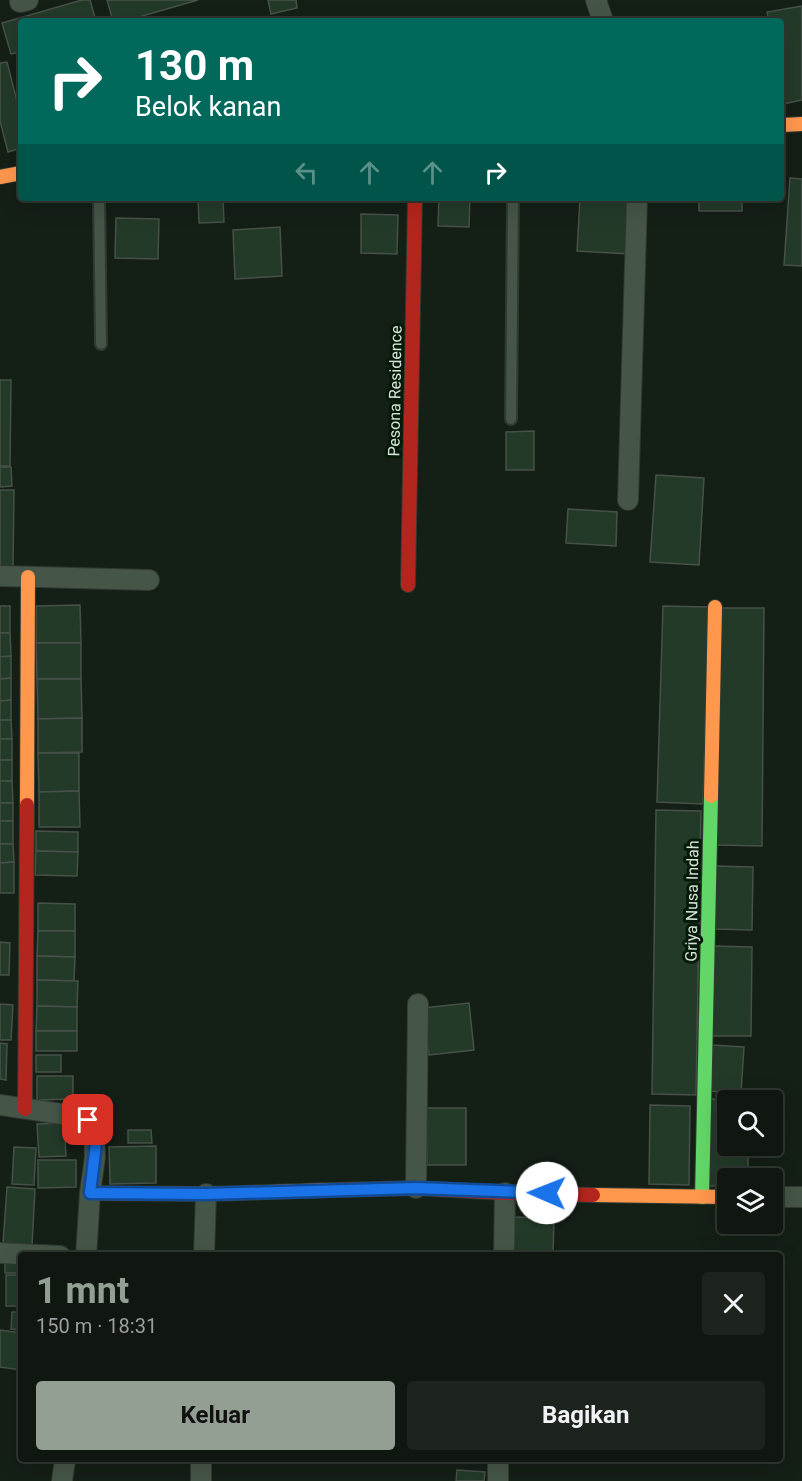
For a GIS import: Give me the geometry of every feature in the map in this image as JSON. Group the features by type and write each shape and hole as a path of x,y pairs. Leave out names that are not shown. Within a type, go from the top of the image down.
{"street":[{"path":"596,0 602,18"},
{"path":"784,125 802,124"},
{"path":"0,177 18,174"},
{"name":"Pesona Residence","path":"408,585 415,201"},
{"path":"628,500 637,201"},
{"path":"0,576 148,580"},
{"path":"25,1109 28,577"},
{"name":"Griya Nusa Indah","path":"702,1197 715,606"},
{"path":"416,1188 418,1004"},
{"path":"0,1105 75,1116 88,1120 94,1130 96,1143 86,1252"},
{"path":"90,1193 206,1194 416,1188 505,1193 717,1197"},
{"path":"504,1252 505,1193"},
{"path":"204,1252 206,1194"},
{"path":"783,1197 802,1197"},
{"path":"0,1253 18,1254"},
{"path":"62,1481 65,1462"},
{"path":"201,1462 201,1481"},
{"path":"498,1462 498,1481"}],"lane":[{"path":"99,201 101,344"},
{"path":"511,419 513,201"}],"building":[{"path":"82,0 90,0 95,18 19,18"},
{"path":"107,0 198,0 135,18 112,18"},
{"path":"268,0 296,0 297,8 271,14"},
{"path":"802,6 802,100 784,104 784,18 768,18 767,12"},
{"path":"18,18 18,53 11,54 2,23"},
{"path":"7,62 18,105 18,149 8,152 0,121 0,63"},
{"path":"790,178 802,179 802,266 784,265"},
{"path":"198,201 223,201 224,222 199,223"},
{"path":"439,201 470,201 469,227 438,226"},
{"path":"580,201 634,201 630,254 577,251"},
{"path":"699,201 742,201 742,211 699,211"},
{"path":"361,214 398,215 397,254 361,253"},
{"path":"116,218 159,219 158,259 115,258"},
{"path":"280,227 282,276 235,279 233,230"},
{"path":"0,380 11,380 10,466 0,466"},
{"path":"534,431 534,470 506,470 506,432"},
{"path":"0,467 11,467 12,486 0,487"},
{"path":"656,475 704,478 699,565 650,562"},
{"path":"0,490 14,490 13,567 0,567"},
{"path":"568,509 617,512 616,546 566,543"},
{"path":"80,605 81,643 36,643 36,606"},
{"path":"0,606 10,606 10,633 0,633"},
{"path":"663,606 709,607 703,804 657,802"},
{"path":"719,608 764,608 762,846 717,845"},
{"path":"0,633 10,633 11,656 0,657"},
{"path":"36,643 81,643 81,679 37,679"},
{"path":"11,656 11,678 0,679 0,657"},
{"path":"11,678 11,700 0,701 0,679"},
{"path":"37,679 81,679 82,718 38,719"},
{"path":"11,700 11,720 0,720 0,701"},
{"path":"82,718 82,752 38,753 38,719"},
{"path":"0,720 11,720 12,739 0,739"},
{"path":"0,739 12,739 12,760 0,760"},
{"path":"38,753 79,753 79,791 39,792"},
{"path":"0,760 12,760 12,781 0,781"},
{"path":"0,781 12,781 13,803 0,803"},
{"path":"79,791 80,827 39,827 39,792"},
{"path":"0,803 13,803 13,821 0,821"},
{"path":"656,810 701,811 696,1095 652,1094"},
{"path":"0,821 13,821 13,844 0,844"},
{"path":"36,831 78,832 78,852 36,851"},
{"path":"0,844 13,844 14,862 0,863"},
{"path":"36,851 78,852 77,876 35,875"},
{"path":"14,862 14,893 0,893 0,863"},
{"path":"716,866 753,867 752,930 715,929"},
{"path":"38,903 75,904 75,931 38,931"},
{"path":"38,931 75,931 75,957 37,956"},
{"path":"0,942 10,943 9,975 0,975"},
{"path":"713,946 752,947 751,1036 712,1036"},
{"path":"37,956 75,957 74,981 37,980"},
{"path":"37,980 78,981 77,1007 37,1006"},
{"path":"469,1003 474,1050 429,1055 423,1008"},
{"path":"0,1004 13,1005 11,1040 0,1040"},
{"path":"37,1006 77,1007 77,1031 36,1031"},
{"path":"36,1031 77,1031 77,1051 36,1051"},
{"path":"0,1043 7,1044 6,1080 0,1079"},
{"path":"712,1045 744,1047 741,1090 709,1091"},
{"path":"36,1055 61,1055 61,1072 36,1072"},
{"path":"37,1076 73,1076 73,1099 37,1100"},
{"path":"709,1099 717,1099 717,1156 748,1156 748,1168 717,1168 717,1186 708,1186"},
{"path":"650,1105 690,1106 689,1185 649,1184"},
{"path":"426,1108 466,1108 466,1165 427,1165"},
{"path":"64,1123 66,1156 39,1157 37,1124"},
{"path":"128,1130 151,1130 152,1143 128,1143"},
{"path":"156,1146 156,1183 110,1184 109,1147"},
{"path":"14,1147 36,1148 34,1185 12,1184"},
{"path":"38,1160 76,1160 76,1187 38,1188"},
{"path":"7,1187 35,1189 32,1246 3,1244"},
{"path":"506,1217 554,1218 553,1252 505,1252"},
{"path":"5,1259 18,1259 18,1273 5,1273"},
{"path":"6,1275 18,1275 18,1306 6,1306"},
{"path":"12,1312 18,1312 18,1330 11,1329"},
{"path":"0,1330 18,1333 18,1370 0,1367"},
{"path":"457,1470 485,1472 484,1481 456,1481"}],"traffic: fast":[{"path":"702,1197 711,796"}],"traffic: slow":[{"path":"784,125 802,124"},
{"path":"0,177 18,174"},
{"path":"27,805 28,577"},
{"path":"711,796 715,607"},
{"path":"90,1193 206,1194 333,1190"},
{"path":"593,1195 717,1197"}],"traffic: jam":[{"path":"408,585 415,201"},
{"path":"25,1109 27,805"},
{"path":"333,1190 416,1188 593,1195"}],"route":[{"path":"88,1120 94,1130 96,1143 90,1193 206,1194 416,1188 547,1193"}]}
